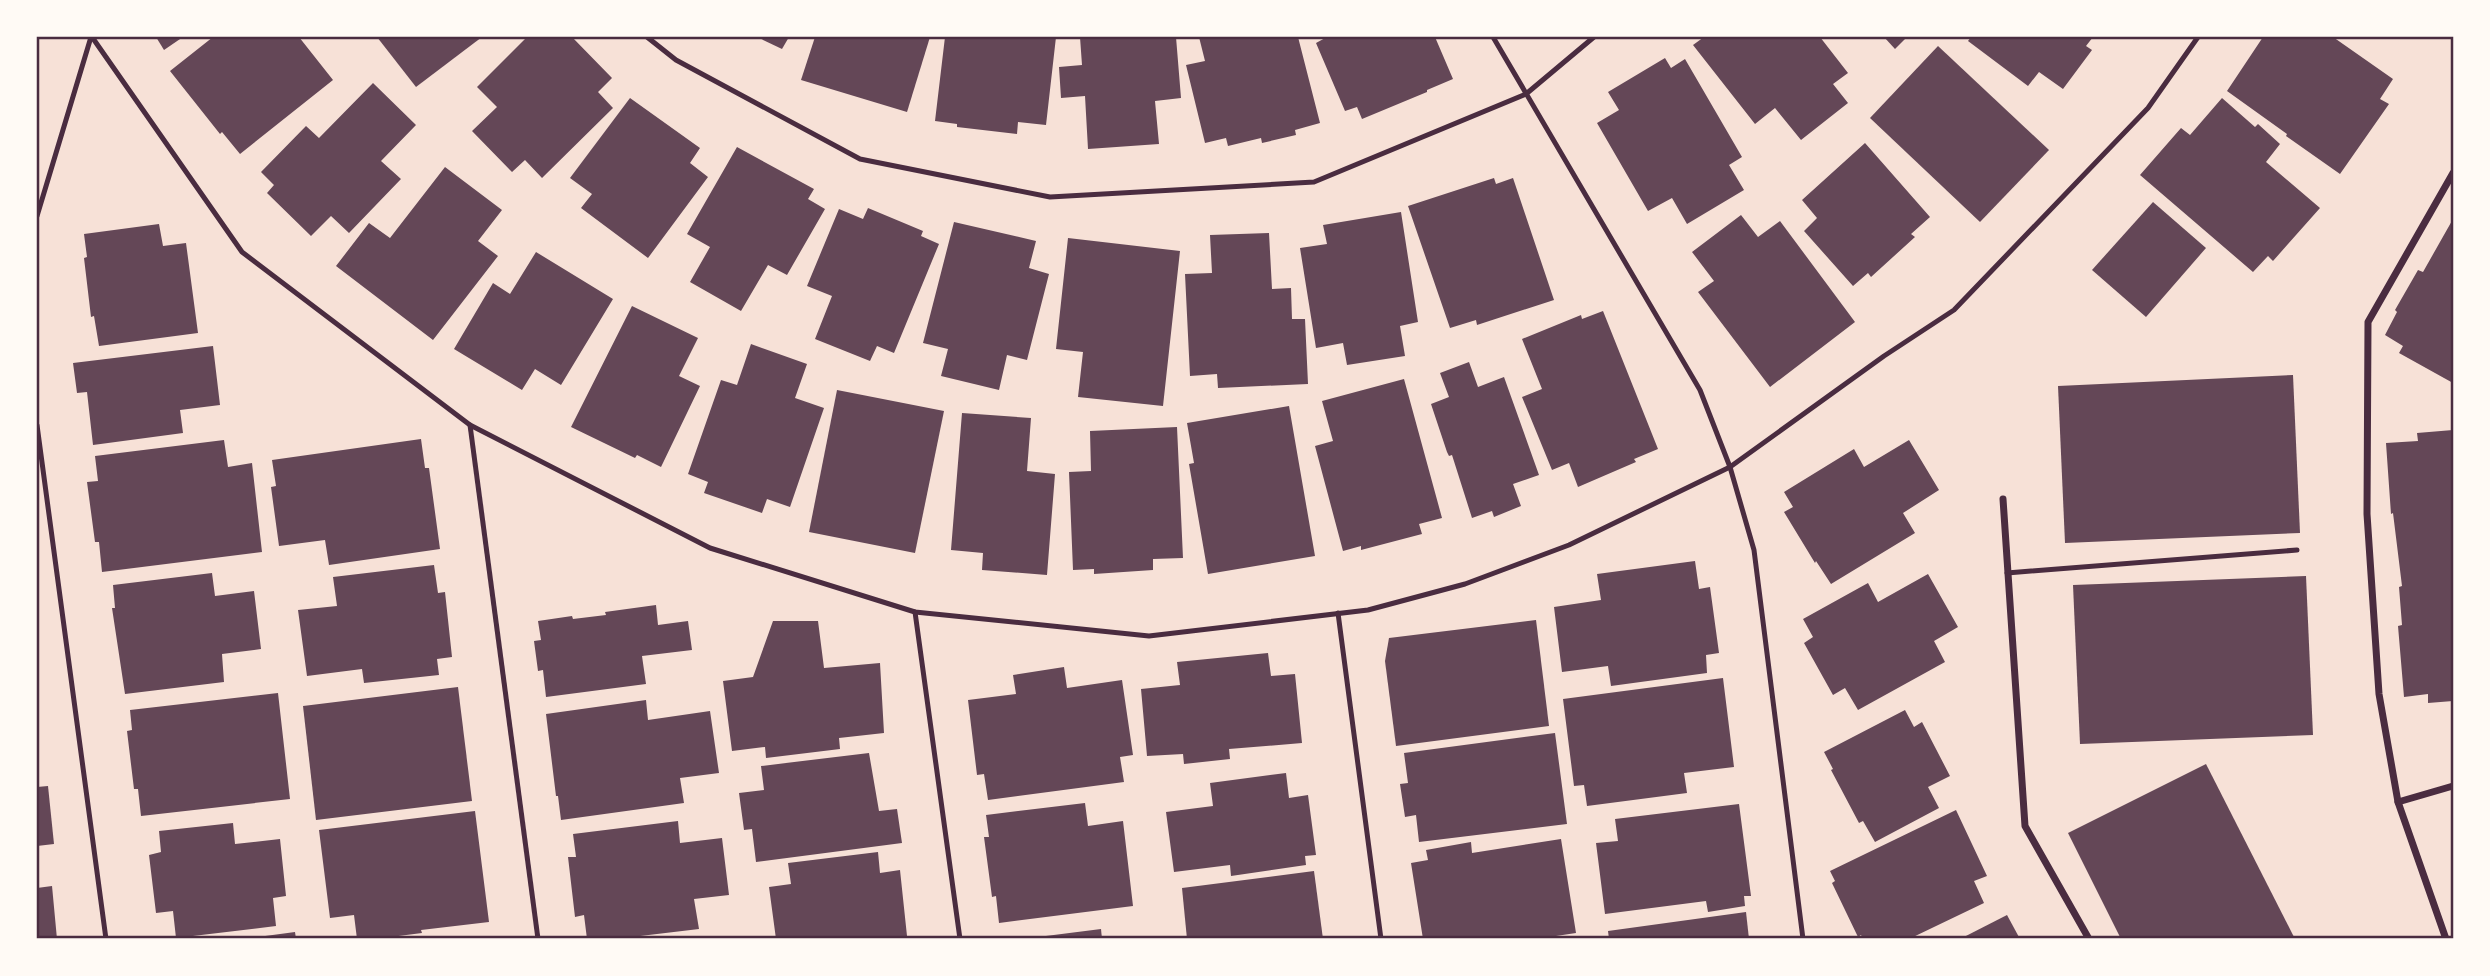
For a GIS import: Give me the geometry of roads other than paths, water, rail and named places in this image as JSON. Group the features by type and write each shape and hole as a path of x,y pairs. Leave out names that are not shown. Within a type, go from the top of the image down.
{"street":[{"path":"2446,939 2398,802 2379,694 2367,514 2368,322 2453,173"},
{"path":"2003,499 2025,826 2089,939"},
{"path":"2398,802 2453,786"}],"lane":[{"path":"37,216 91,37"},
{"path":"91,37 242,252 470,425 710,548 915,612 1149,636 1368,610 1465,584 1569,545 1730,467 1884,356 1954,310 2148,108 2197,37"},
{"path":"646,37 676,60 860,159 1050,197 1314,182 1526,94 1594,37"},
{"path":"1493,37 1700,390 1730,467 1754,550 1803,939"},
{"path":"37,425 106,939"},
{"path":"470,425 538,939"},
{"path":"2007,573 2297,550"},
{"path":"915,612 960,939"},
{"path":"1338,613 1381,939"}]}
